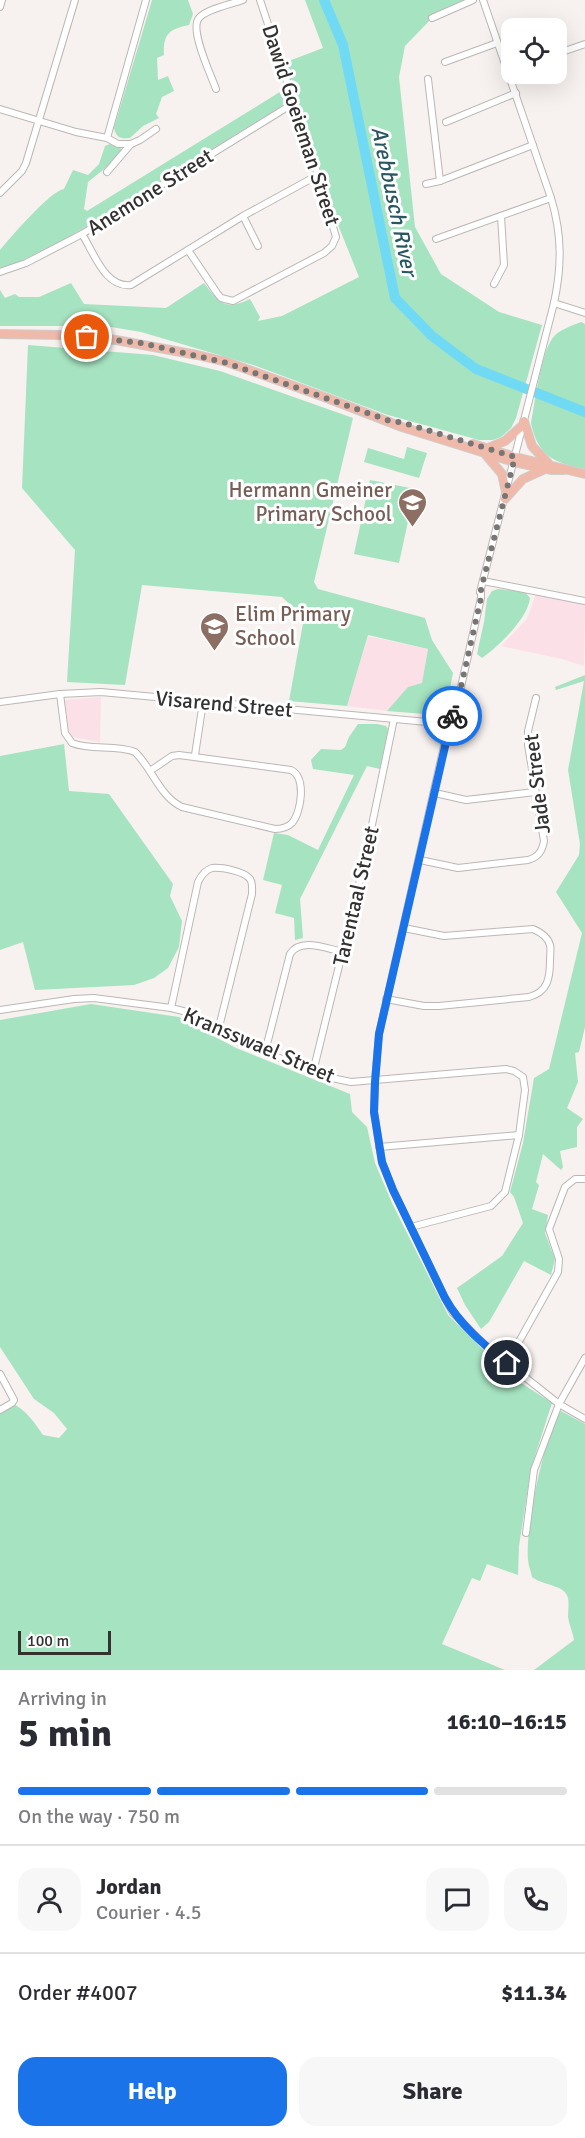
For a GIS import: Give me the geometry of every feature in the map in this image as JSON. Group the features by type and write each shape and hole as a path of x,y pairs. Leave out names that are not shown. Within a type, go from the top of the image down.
{"main road":[{"path":"0,334 96,338 141,343 198,354 402,427 515,459 585,474"},
{"path":"485,450 505,441 524,423 532,446 547,467"},
{"path":"485,450 499,468 504,480 506,496"},
{"path":"506,496 523,479 547,467"}],"street":[{"path":"0,7 2,0"},
{"path":"0,193 24,168 75,0"},
{"path":"107,138 146,0"},
{"path":"216,89 196,33 196,22 202,15 243,0"},
{"name":"Dawid Goeieman Street","path":"188,250 217,293 226,301 232,301 324,253 332,246 337,233 260,0"},
{"path":"432,18 473,0"},
{"path":"483,0 501,51"},
{"path":"445,62 498,43"},
{"path":"567,50 585,44"},
{"path":"428,79 440,181"},
{"path":"513,84 558,224 560,270 554,303 481,589 481,598 460,691 449,724 420,860 386,999 379,1034 374,1112 379,1147 388,1178 453,1313 487,1347 559,1404 585,1419"},
{"path":"446,122 516,93"},
{"name":"Anemone Street","path":"0,272 26,263 82,234 294,103"},
{"path":"0,109 76,132 107,138 118,144 131,144 156,129"},
{"path":"107,172 131,144"},
{"path":"426,184 440,181 533,145"},
{"path":"82,234 110,279 123,286 131,285 243,216 318,175"},
{"path":"436,239 551,198"},
{"path":"243,216 258,246"},
{"path":"494,284 504,265 501,216"},
{"path":"554,303 585,313"},
{"path":"483,581 585,601"},
{"name":"Visarend Street","path":"0,702 60,694 101,692 449,724"},
{"path":"60,694 65,733 72,743 87,747 129,750 139,756 174,804 275,830 284,829 295,819 301,789 296,772 195,755 172,756 150,771"},
{"name":"Jade Street","path":"420,860 458,868 528,860 536,858 543,849 544,841 535,792 528,731 536,698"},
{"path":"195,755 203,702"},
{"name":"Tarentaal Street","path":"313,1072 344,952 394,719"},
{"path":"435,792 466,800 535,792"},
{"path":"171,1008 201,876 212,868 243,874 250,878 252,894 218,1031"},
{"path":"386,999 424,1006 439,1006 529,997 537,995 550,978 550,946 541,933 533,929 444,936 404,928"},
{"path":"265,1052 290,954 294,948 304,944 344,952"},
{"name":"Kransswael Street","path":"0,1010 94,998 171,1008 187,1012 218,1031 313,1072 351,1082 375,1082 506,1069 523,1077 525,1083 519,1135"},
{"path":"379,1147 519,1135 507,1188 495,1204 411,1227"},
{"path":"507,1363 558,1272 560,1259 549,1229 565,1187 575,1179 585,1179"},
{"path":"526,1533 534,1470 559,1404 585,1358"},
{"path":"0,1374 14,1400 0,1410"}],"shaded area":[{"path":"537,591 585,601 584,666 501,646 527,619"},
{"path":"368,636 428,649 422,683 387,711 347,706"},
{"path":"101,697 100,742 72,737 64,700"}],"green space":[{"path":"152,0 188,0 193,14 189,25 177,28 166,37 164,55 157,58 158,80 168,76 174,91 162,97 156,114 159,118 143,126 130,138 122,138 116,134 114,128"},
{"path":"305,0 473,0 432,18 405,46 399,77 415,227 441,274 499,312 542,325 516,418 511,428 501,437 493,440 479,440 388,415 253,365 141,332 105,326 0,326 0,290 5,298 15,294 19,297 39,297 71,283 84,304 166,308 204,283 223,303 241,303 250,299 260,317 258,321 282,316 359,277 318,175 281,64 323,48"},
{"path":"283,90 287,91 288,97 282,106 69,237 15,264 0,268 0,250 5,244 40,206 64,189 73,170 88,175 99,164 105,146 110,144 122,149 113,162 88,182 84,209 87,211"},
{"path":"581,322 585,324 585,469 564,464 549,456 538,443 531,423 548,346 558,333"},
{"path":"28,345 153,355 220,371 353,418 314,582 318,589 425,618 432,640 453,673 446,708 437,715 387,711 408,687 422,683 428,649 368,635 347,706 289,701 304,618 282,597 142,585 125,685 67,682 75,550 22,488"},
{"path":"407,447 427,453 419,478 364,462 368,448 404,459"},
{"path":"370,480 415,489 399,563 354,554"},
{"path":"498,589 525,592 530,598 518,623 496,647 482,658 477,654 487,599 492,591"},
{"path":"585,675 585,1027 579,1052 575,1053 578,1082 567,1108 583,1119 577,1127 577,1147 560,1151 563,1167 561,1170 543,1154 536,1182 539,1185 532,1209 548,1215 545,1233 555,1259 551,1275 524,1261 489,1322 481,1329 457,1288 502,1256 523,1223 510,1192 523,1143 534,1078 549,1069 582,933 556,892 579,855 580,844 568,770 584,681 556,690 555,687"},
{"path":"358,724 377,724 386,726 388,729 380,769 367,766 300,899 303,938 295,940 294,918 275,913 282,885 263,880 274,833 288,835 318,850 354,775 313,769 311,760 321,749 341,750 345,747"},
{"path":"64,744 69,791 109,794 173,884 170,896 182,921 179,947 168,968 154,978 134,985 35,990 23,942 0,950 0,756"},
{"path":"91,1004 179,1017 236,1048 350,1094 352,1112 367,1127 375,1163 392,1203 448,1315 509,1375 552,1403 531,1468 519,1546 518,1575 487,1564 480,1581 472,1578 442,1644 505,1670 0,1670 0,1410 12,1403 26,1413 43,1435 59,1438 67,1429 54,1413 34,1399 0,1347 0,1020"},
{"path":"561,1411 585,1424 585,1670 534,1670 574,1640 568,1617 566,1593 532,1577 528,1564 530,1527 537,1483 548,1440"}],"waterway":[{"name":"Arebbusch River","path":"324,0 343,45 395,298 432,336 476,369 585,412"}],"way so far":[{"path":"87,337 141,343 198,354 387,420 404,423 515,457 481,589 481,598 458,700 452,716"}],"place":[{"name":"Hermann Gmeiner Primary School","path":"413,528"},
{"name":"Elim Primary School","path":"214,652"}],"route":[{"path":"452,716 379,1034 374,1112 382,1162 388,1178 445,1298 453,1313 464,1325 507,1363"}]}
